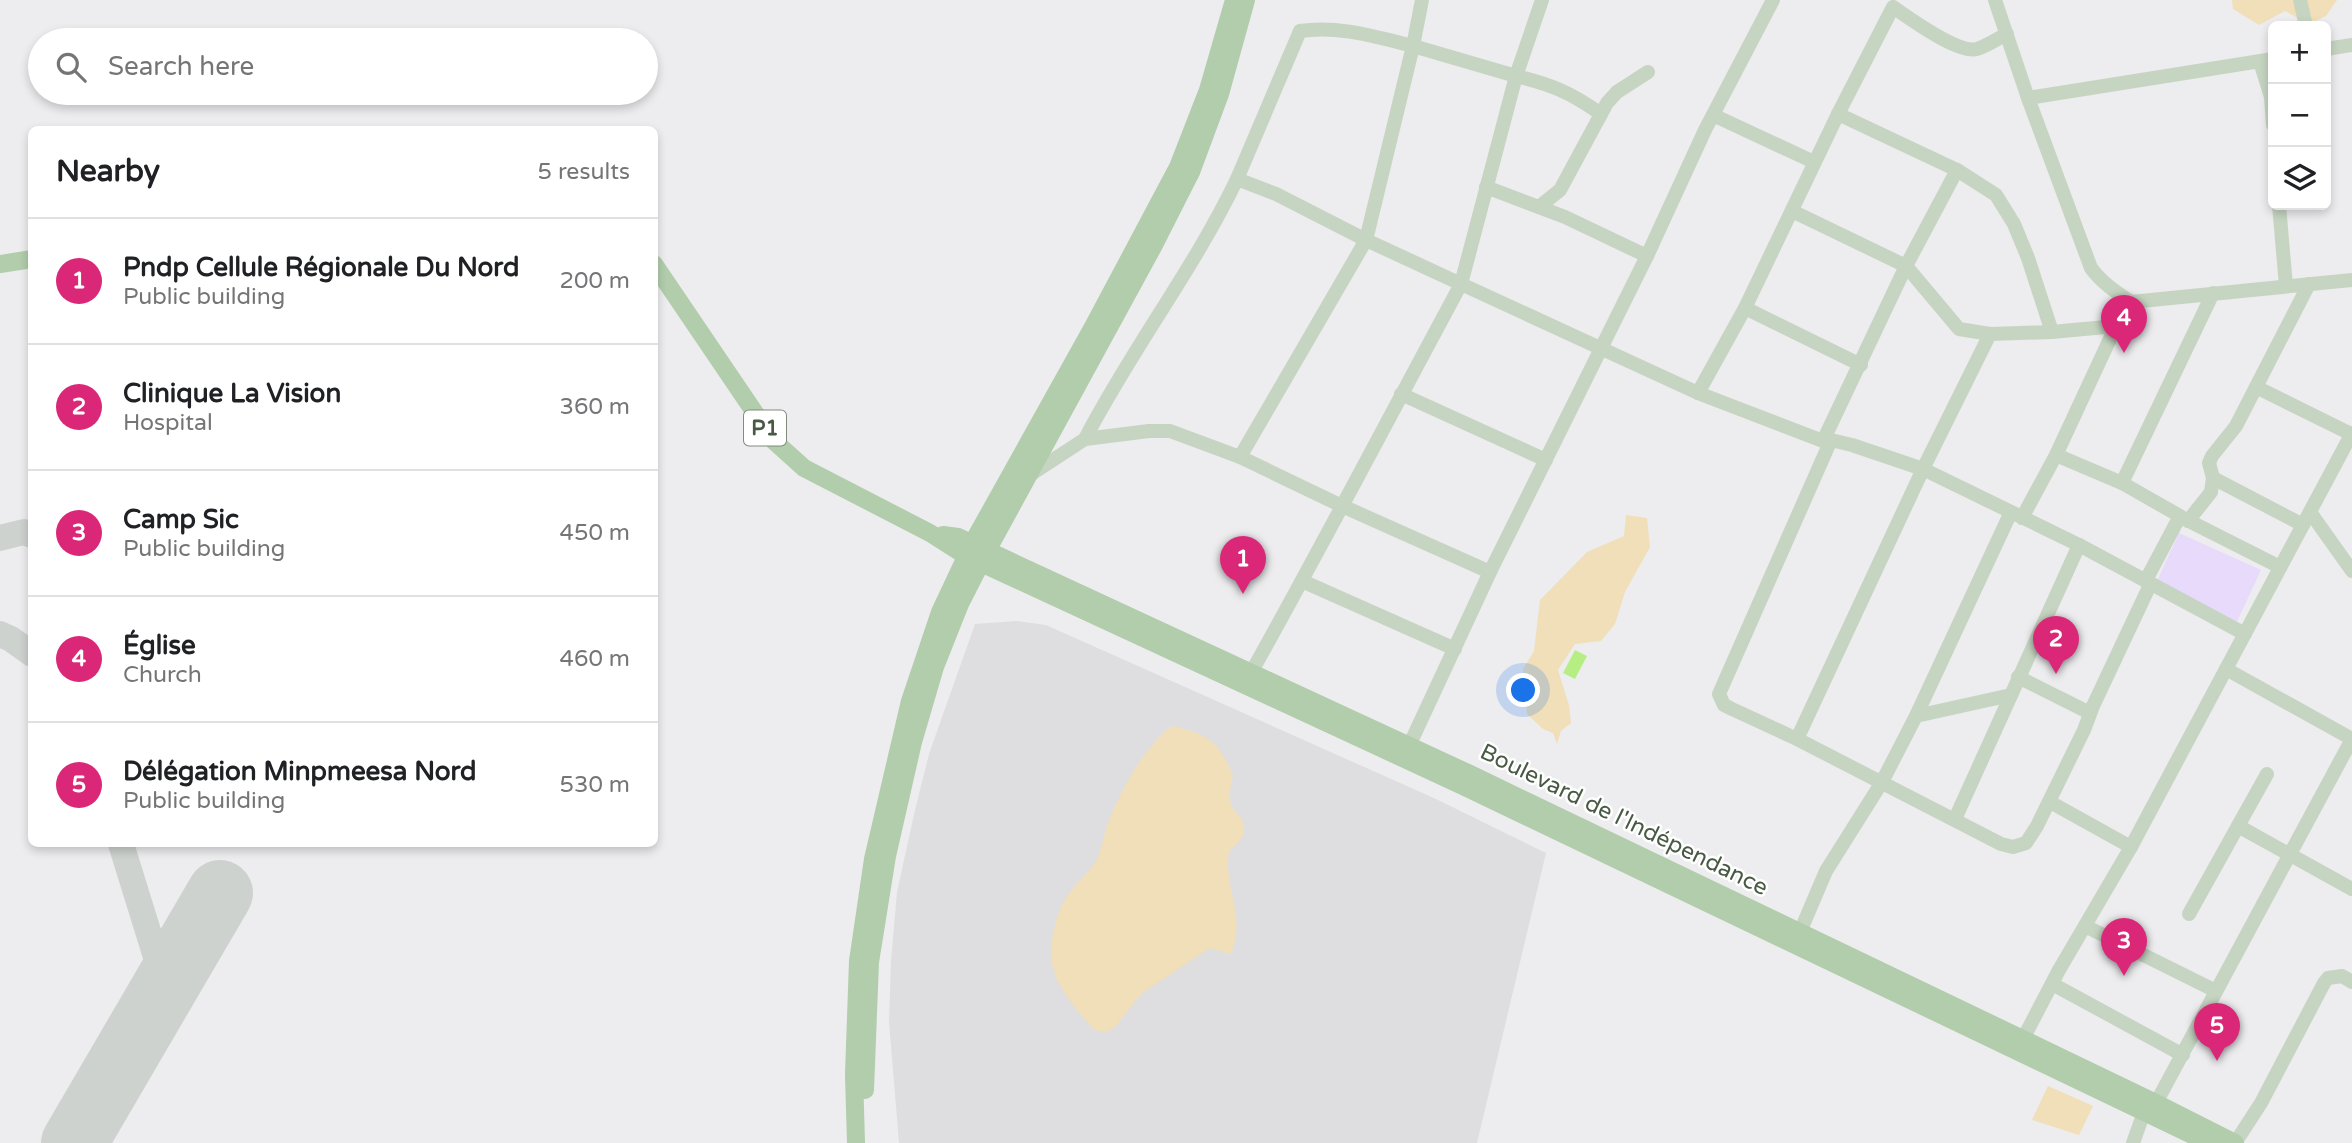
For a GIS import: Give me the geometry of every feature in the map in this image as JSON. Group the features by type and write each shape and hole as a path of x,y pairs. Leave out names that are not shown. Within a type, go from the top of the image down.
{"main road":[{"path":"868,1143 865,1102 870,962 887,856 913,742 935,667 971,582 977,553 1178,167 1208,90 1234,0"},
{"path":"856,1143 854,1074 858,961 873,859 909,701 940,612 1027,477 1191,173 1220,94 1246,0"},
{"path":"0,264 28,260"},
{"name":"P1","path":"658,270 774,441 804,468 930,533 958,537 977,553"},
{"name":"Boulevard de l'Indépendance","path":"977,553 1003,572 2150,1108 2235,1143"},
{"name":"Boulevard de l'Indépendance","path":"977,553 1251,673 1800,932 2023,1039 2209,1143"},
{"path":"971,582 1003,572"}],"street":[{"path":"1240,457 1366,240 1422,0"},
{"path":"1251,673 1461,284 1516,76 1542,0"},
{"path":"1409,746 1490,572 1647,256 1713,115 1773,0"},
{"path":"1995,0 2028,98 2091,268 2098,278 2131,302 2352,280"},
{"path":"2300,0 2305,21"},
{"path":"1698,393 1745,308 1894,3 1920,25 1963,48 1975,50 2007,34"},
{"path":"1085,439 1141,340 1216,222 1300,31 1317,28 1346,30 1413,46 1559,88 1574,94 1601,114"},
{"path":"2331,48 2352,45"},
{"path":"2028,98 2267,61 2270,84"},
{"path":"1539,207 1560,190 1601,114 1617,92 1648,72"},
{"path":"1838,114 1957,170 1996,195 2007,208 2028,258 2052,332"},
{"path":"1713,115 1814,162"},
{"path":"1957,170 1906,266 1861,365 1719,694 1724,705 1797,739 2001,844 2013,847 2026,843 2050,802 2148,583 2184,519 2208,497 2213,478 2210,463 2212,456 2236,426 2309,284"},
{"path":"1237,178 1698,393 1827,441 1923,469 2078,545 2245,634"},
{"path":"1486,187 1565,217 1647,256"},
{"path":"2279,210 2286,286"},
{"path":"1793,211 1906,266 1959,329 1990,334 2116,326"},
{"path":"2122,483 2213,293"},
{"path":"1800,932 1826,871 1882,782 2017,515 2056,455 2116,326 2131,302"},
{"path":"1745,308 1861,365"},
{"path":"1797,739 1923,469 1990,334"},
{"path":"2023,1039 2131,847 2352,433 2256,387"},
{"path":"1401,394 1546,460"},
{"path":"1027,477 1085,439 1149,430 1170,431 1240,457 1490,572"},
{"path":"2056,455 2122,483 2184,519 2280,567"},
{"path":"2213,478 2306,518 2352,571"},
{"path":"1955,819 2078,545"},
{"path":"1302,581 1454,649"},
{"path":"2133,1143 2352,739 2226,669"},
{"path":"2018,677 2090,713"},
{"path":"1916,716 2011,695"},
{"path":"2189,914 2267,774"},
{"path":"2050,802 2131,847"},
{"path":"2238,827 2352,890"},
{"path":"2085,926 2216,991"},
{"path":"2235,1143 2261,1103 2324,983 2334,976 2342,976 2352,982"},
{"path":"2056,986 2183,1055"}],"shaded area":[{"path":"2232,0 2337,0 2326,16 2315,21 2303,21 2285,11 2259,25 2233,9"},
{"path":"1626,515 1647,518 1650,547 1625,592 1615,624 1601,641 1575,644 1558,670 1569,705 1571,723 1561,731 1557,744 1553,733 1543,729 1527,714 1523,669 1534,651 1540,600 1587,552 1624,536"},
{"path":"2179,533 2261,570 2234,628 2153,590"},
{"path":"1017,621 1046,625 1436,799 1546,853 1477,1143 899,1143 889,1022 891,961 897,892 915,810 929,754 975,624"},
{"path":"1575,650 1587,656 1575,679 1563,673"},
{"path":"1172,726 1195,732 1210,740 1217,746 1233,776 1230,801 1241,818 1244,829 1240,841 1229,851 1229,877 1237,927 1235,940 1231,954 1210,948 1141,994 1116,1026 1108,1032 1094,1030 1069,1000 1054,973 1051,948 1055,923 1067,896 1097,859 1113,810 1134,770 1152,745"},
{"path":"2048,1086 2093,1106 2079,1135 2032,1120"}],"taxiway":[{"path":"0,538 24,532 28,534"},
{"path":"0,634 28,651"},
{"path":"122,847 165,986"}],"runway":[{"path":"74,1143 220,893"}],"place":[{"name":"Église","path":"2124,353"},
{"name":"Pndp Cellule Régionale Du Nord","path":"1243,594"},
{"name":"Clinique La Vision","path":"2056,674"},
{"name":"Camp Sic","path":"2124,976"},
{"name":"Délégation Minpmeesa Nord","path":"2217,1061"}]}
